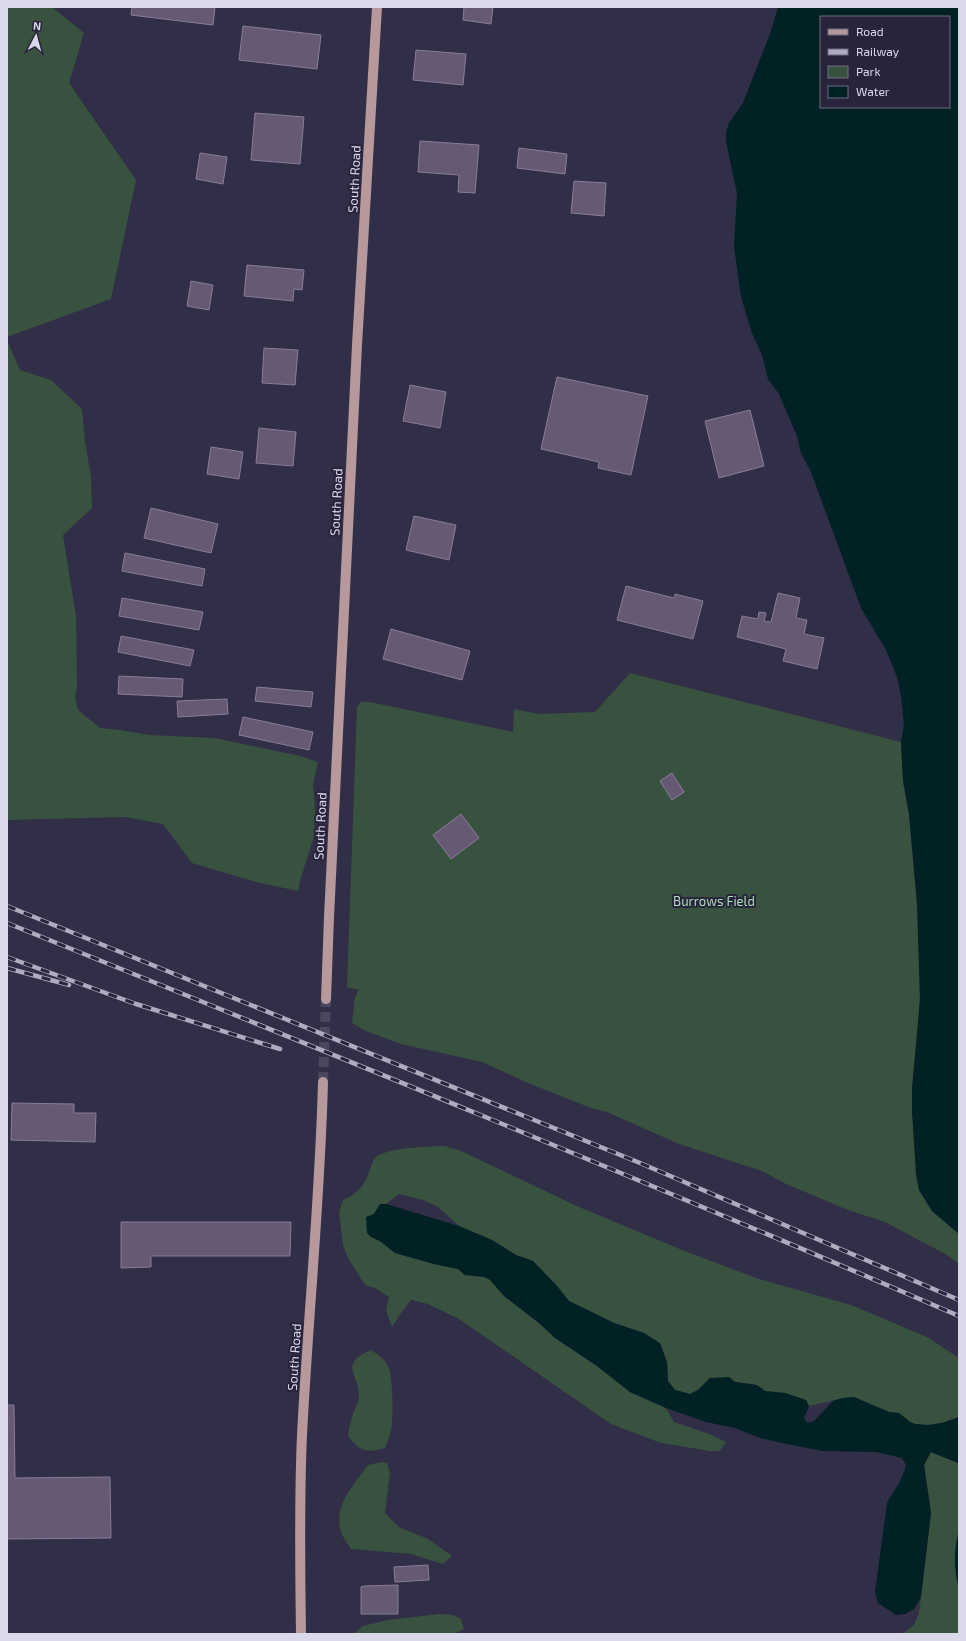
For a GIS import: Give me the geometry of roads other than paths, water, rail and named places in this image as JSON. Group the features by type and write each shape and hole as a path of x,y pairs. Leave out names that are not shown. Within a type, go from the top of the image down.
{"main road":[{"name":"South Road","path":"326,999 357,345 377,7"},
{"name":"South Road","path":"301,1634 299,1520 302,1435 321,1149 323,1082"}],"water":[{"path":"778,7 959,7 959,1234 932,1211 919,1190 916,1175 912,1089 920,999 917,904 909,814 903,781 901,742 904,725 901,696 897,677 886,650 861,608 811,472 801,453 797,436 779,394 768,379 762,355 752,333 741,297 734,246 737,193 726,142 726,132 729,123 743,103 771,31"},
{"path":"380,1204 386,1204 459,1226 492,1240 516,1255 533,1261 569,1301 614,1323 644,1333 660,1343 667,1362 668,1381 675,1390 690,1394 698,1390 710,1378 729,1377 735,1382 757,1385 765,1391 785,1393 806,1400 809,1406 804,1418 807,1423 814,1421 833,1401 854,1397 889,1412 899,1413 915,1424 928,1425 942,1423 959,1417 959,1471 958,1463 931,1452 924,1465 931,1513 921,1597 914,1609 905,1614 896,1615 878,1603 875,1592 887,1503 901,1480 905,1470 906,1465 902,1458 876,1452 823,1451 760,1438 735,1428 706,1422 666,1408 630,1392 597,1366 555,1338 539,1323 504,1296 490,1280 484,1277 465,1275 458,1269 395,1253 380,1241 371,1237 367,1233 366,1217 374,1214"},
{"path":"959,1529 959,1588 955,1558"}],"tunnel":[{"path":"323,1082 326,999"}],"railway":[{"path":"7,906 640,1163 959,1300"},
{"path":"7,923 603,1166 959,1316"},
{"path":"7,957 136,1004 280,1049"},
{"path":"7,968 69,985"}],"park label":[{"name":"Burrows Field","path":"714,901"}]}
